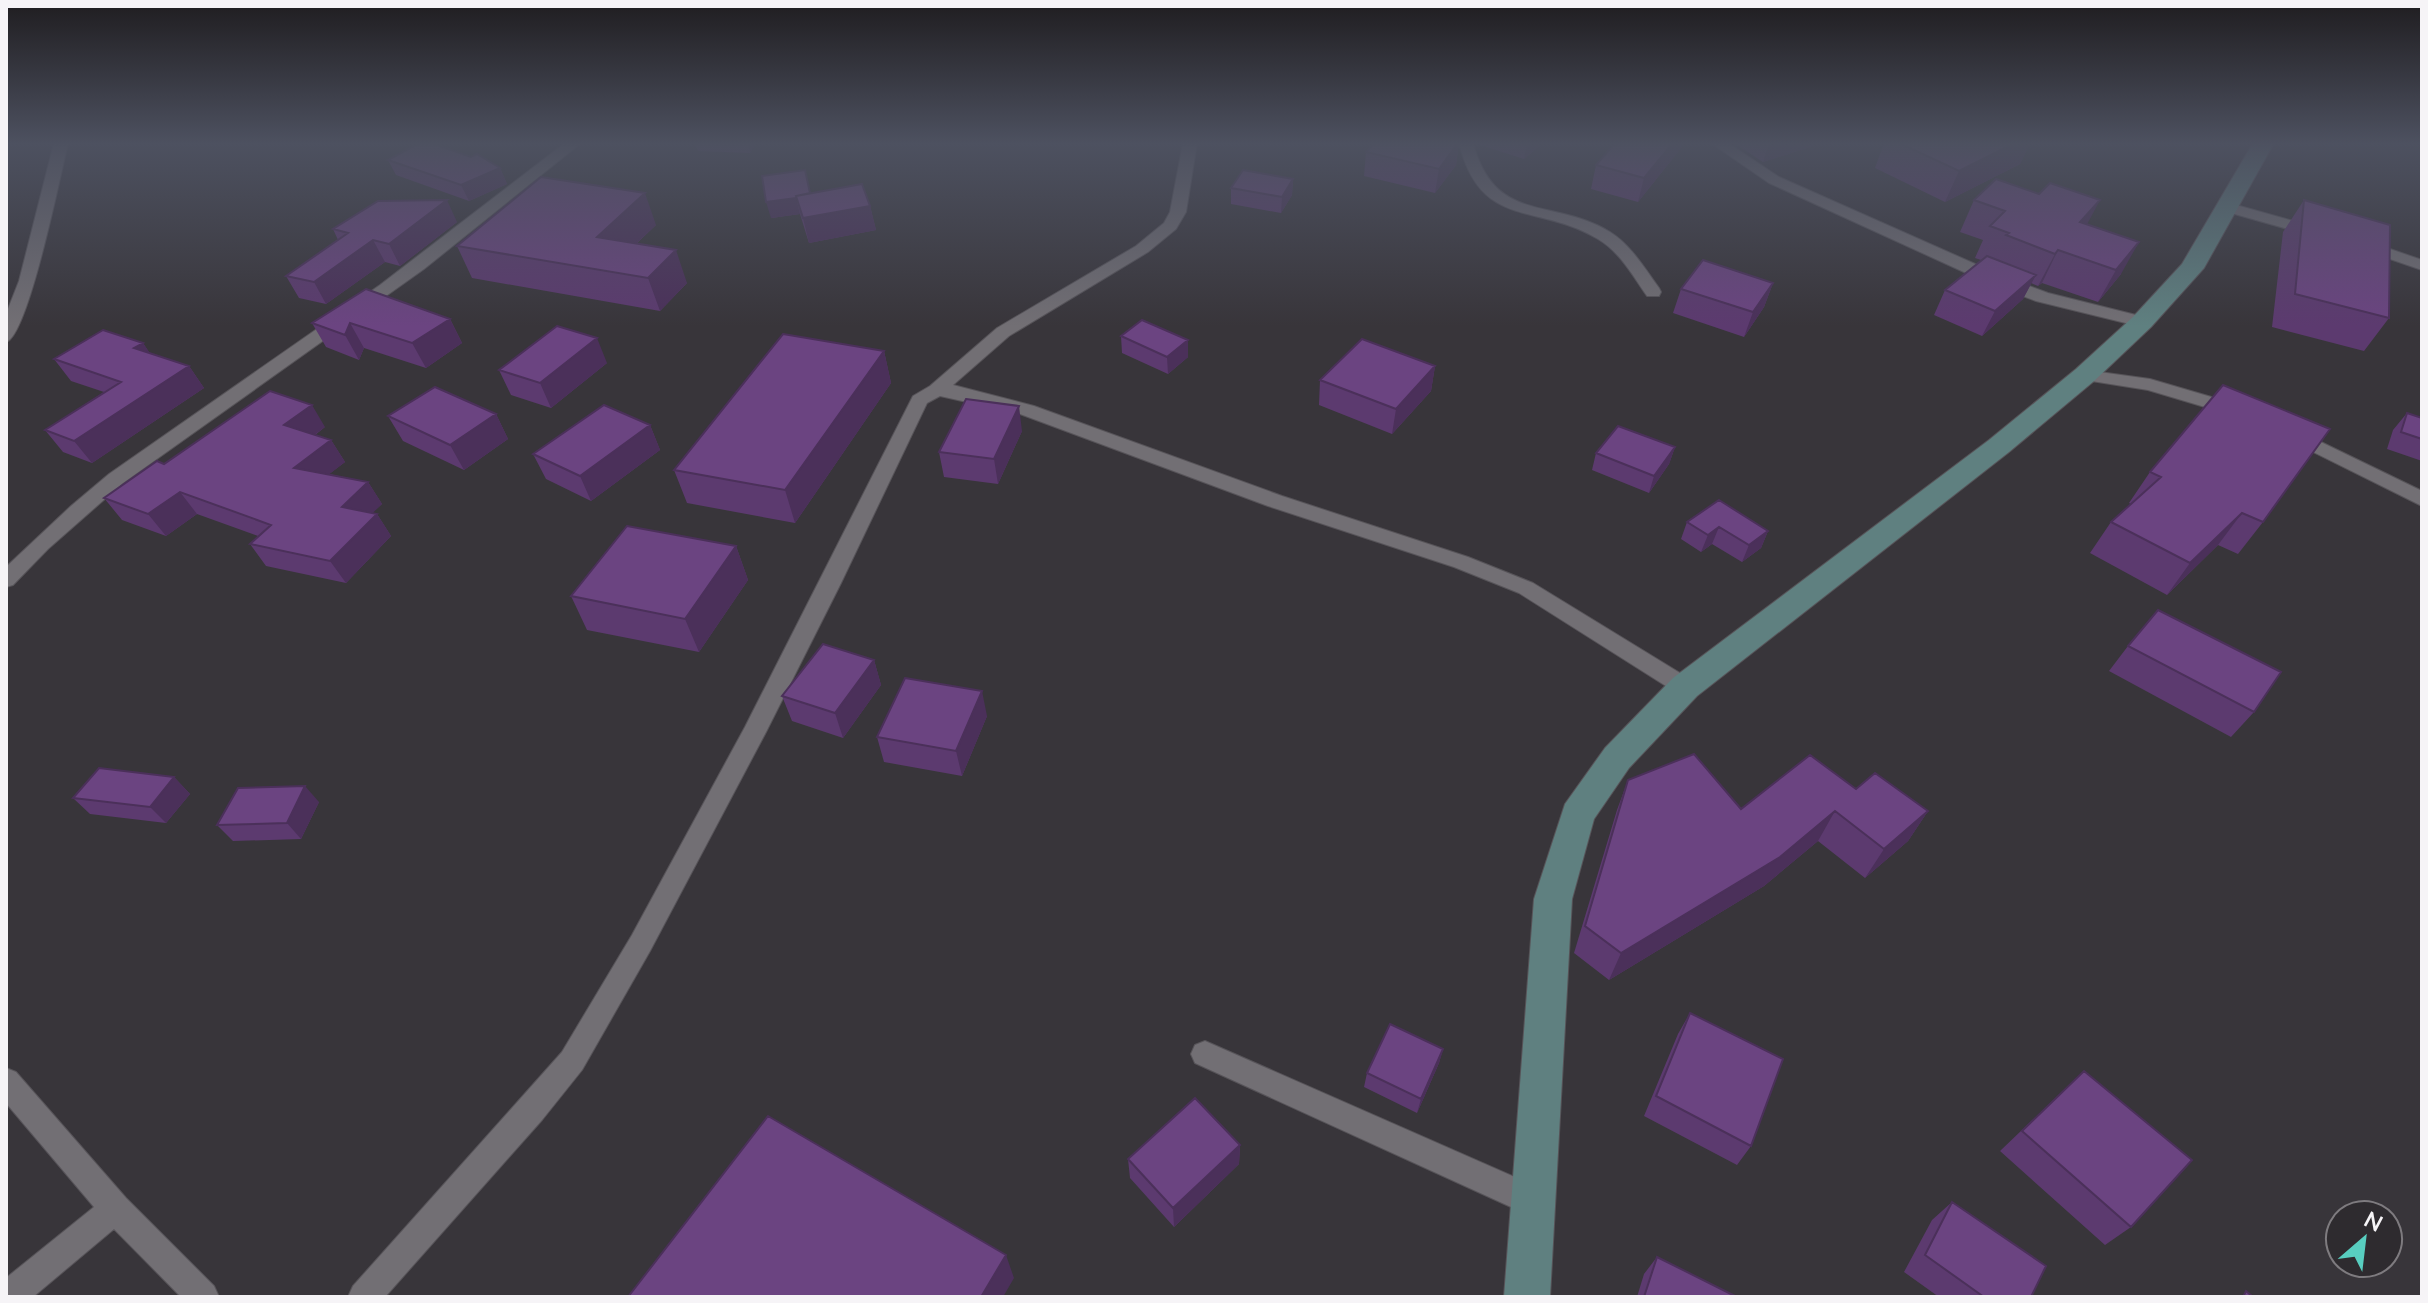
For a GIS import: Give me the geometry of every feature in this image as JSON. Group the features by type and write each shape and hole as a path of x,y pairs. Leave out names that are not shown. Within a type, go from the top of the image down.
{"main road":[{"path":"1527,1297 1553,899 1578,814 1617,758 1685,687 1999,446 2085,375 2142,322 2192,268 2231,204"}],"street":[{"path":"6,337 27,281 46,204"},
{"path":"6,580 34,549 74,513 209,409 361,307 495,204"},
{"path":"364,1297 572,1061 641,943 754,732 831,583 914,409 926,394 936,390 1003,332 1142,249 1170,226 1179,204"},
{"path":"1507,204 1603,234 1623,250 1653,292"},
{"path":"1827,204 1994,279 2042,297 2142,322"},
{"path":"2229,208 2422,265"},
{"path":"2085,375 2197,397 2247,414"},
{"path":"936,390 950,390 1027,410 1275,501 1461,562 1526,588 1685,687"},
{"path":"2273,426 2422,499"},
{"path":"1205,1054 1533,1201"},
{"path":"6,1082 115,1209 203,1297"},
{"path":"8,1297 115,1209"}],"building":[{"path":"373,204 442,204 389,244 373,240 314,282 286,276 348,233 333,229"},
{"path":"508,204 633,204 597,237 676,250 648,278 457,246"},
{"path":"798,204 870,206 803,218"},
{"path":"1985,204 2097,204 2080,222 2139,242 2116,270 2058,250 2055,254 1990,226 2005,211"},
{"path":"2304,204 2317,204 2390,225 2389,318 2295,294"},
{"path":"1987,256 2036,275 1995,311 1945,290"},
{"path":"1703,260 1773,283 1753,312 1681,289"},
{"path":"366,289 450,319 412,343 350,323 345,335 312,323"},
{"path":"1142,320 1188,340 1167,357 1121,336"},
{"path":"557,326 597,338 540,383 499,370"},
{"path":"103,330 143,343 134,348 189,366 74,441 45,430 121,382 54,359"},
{"path":"783,334 884,351 785,490 674,470"},
{"path":"1362,339 1435,366 1396,409 1320,380"},
{"path":"2223,385 2330,429 2263,522 2242,513 2190,563 2111,522 2161,477 2150,472"},
{"path":"435,387 496,414 450,445 388,416"},
{"path":"270,391 312,405 284,425 331,440 294,468 368,482 342,507 377,514 330,561 250,544 271,525 180,492 148,514 104,498 157,461 164,464"},
{"path":"966,399 1019,406 994,459 939,452"},
{"path":"604,405 650,425 580,476 533,454"},
{"path":"2407,413 2422,418 2422,439 2401,432"},
{"path":"1618,426 1675,447 1654,476 1596,453"},
{"path":"1719,500 1768,531 1749,545 1719,527 1708,535 1687,522"},
{"path":"627,526 736,546 685,619 571,596"},
{"path":"2158,610 2281,672 2254,712 2128,646"},
{"path":"823,644 874,660 835,713 782,696"},
{"path":"905,678 982,691 956,751 877,737"},
{"path":"1694,754 1741,809 1810,755 1856,789 1875,773 1928,811 1884,849 1835,811 1780,857 1621,953 1585,926 1628,780"},
{"path":"99,768 174,777 150,807 73,798"},
{"path":"305,786 287,823 217,825 238,788"},
{"path":"1690,1013 1783,1059 1751,1146 1656,1096"},
{"path":"1390,1024 1443,1049 1421,1099 1367,1073"},
{"path":"2084,1071 2192,1160 2131,1227 2022,1131"},
{"path":"1195,1098 1240,1145 1173,1208 1128,1159"},
{"path":"768,1116 1006,1255 981,1297 628,1297"},
{"path":"1952,1202 2046,1266 2031,1297 1984,1297 1925,1255"},
{"path":"1657,1257 1737,1297 1644,1297"}]}
